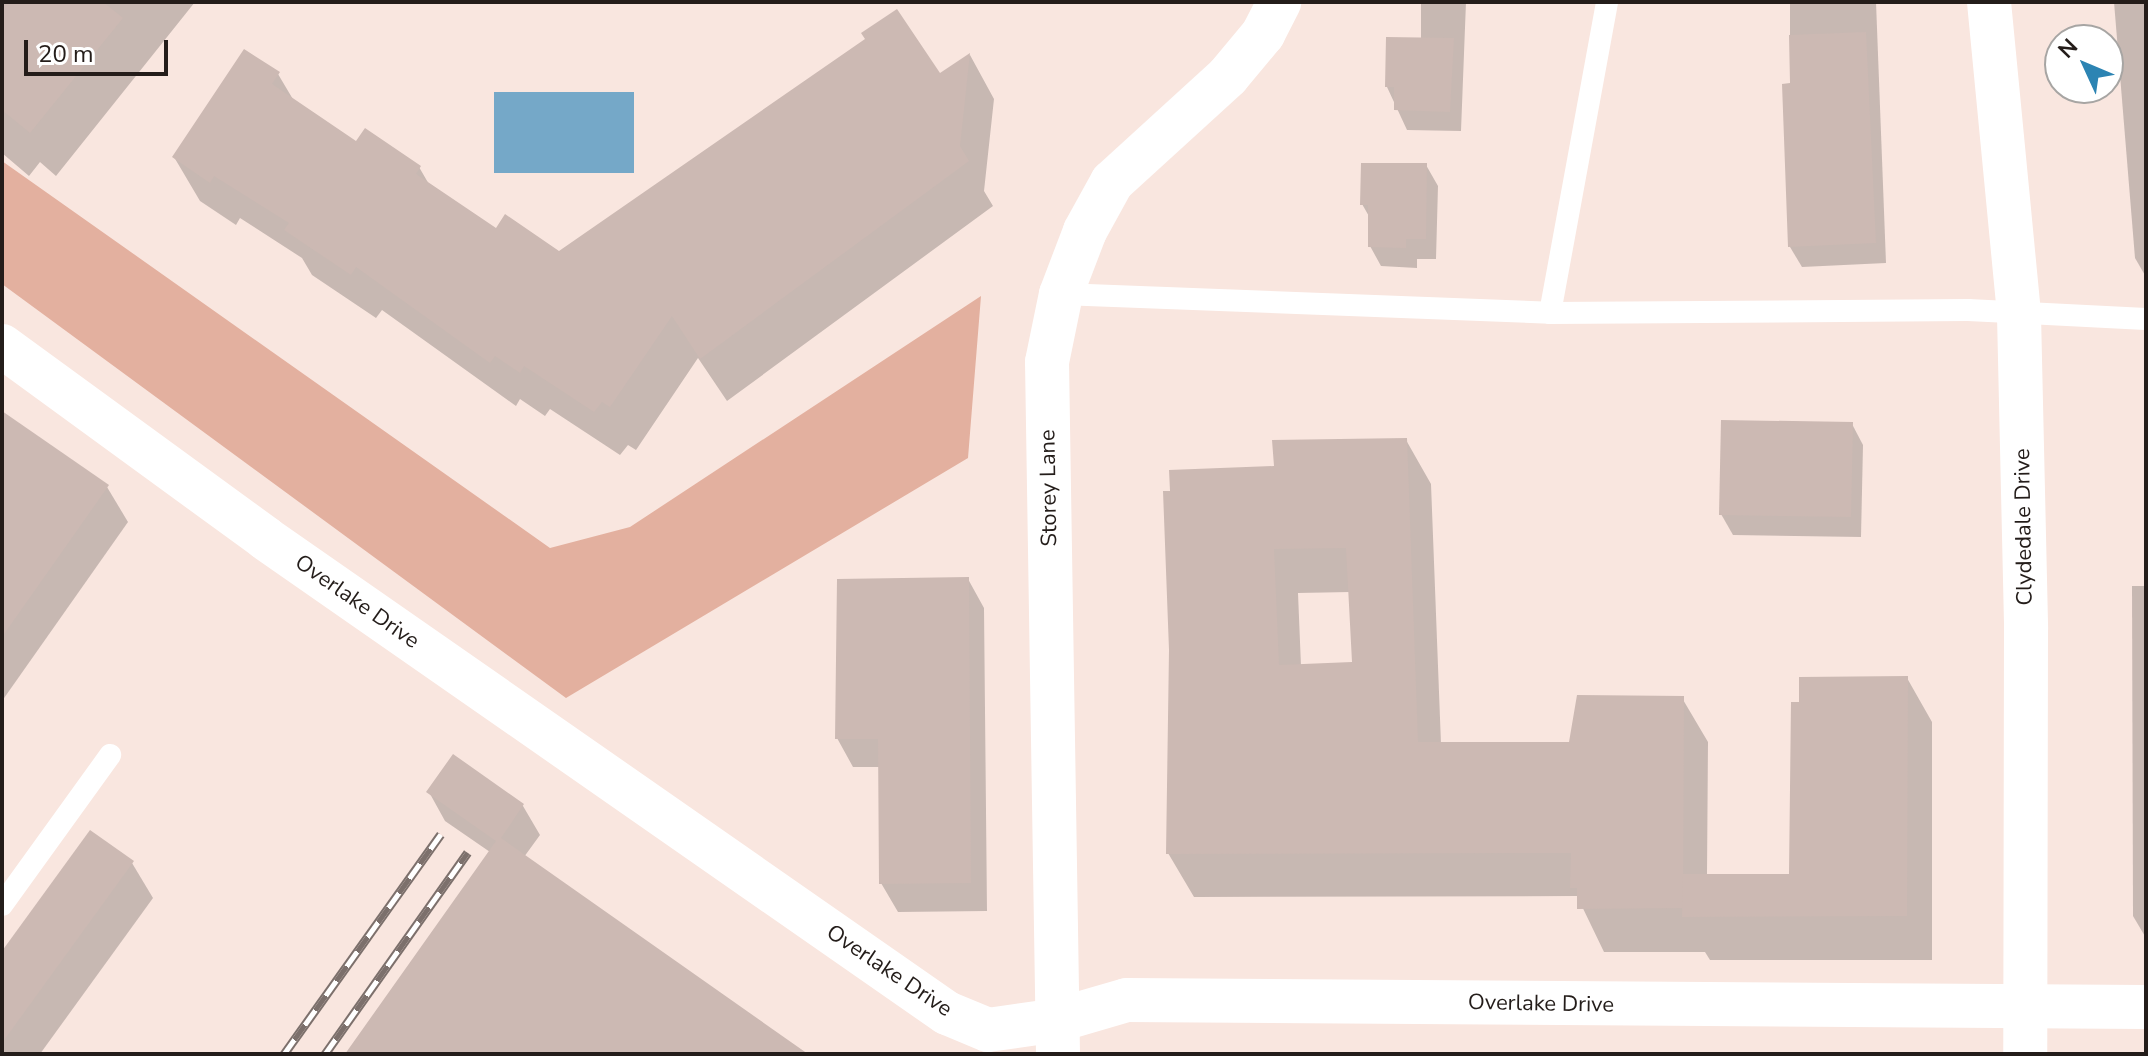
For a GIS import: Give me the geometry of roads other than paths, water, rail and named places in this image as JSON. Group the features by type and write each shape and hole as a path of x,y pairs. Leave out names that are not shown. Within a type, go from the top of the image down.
{"street":[{"name":"Storey Lane","path":"1058,1037 1047,362 1061,294 1085,231 1112,182 1228,76 1263,34 1279,2"},
{"name":"Clydedale Drive","path":"1989,2 2019,315 2026,629 2025,1054"},
{"name":"Overlake Drive","path":"2,346 265,538 947,1013 988,1030 1058,1037 1127,1000 2146,1007"}],"lane":[{"path":"1550,313 1607,2"},
{"path":"1061,294 1550,313 1968,310 2019,315 2146,319"},
{"path":"2,905 110,755"}],"water":[{"path":"494,92 634,92 634,173 494,173"}],"railway":[{"path":"284,1054 441,834"},
{"path":"325,1054 468,852"}]}
